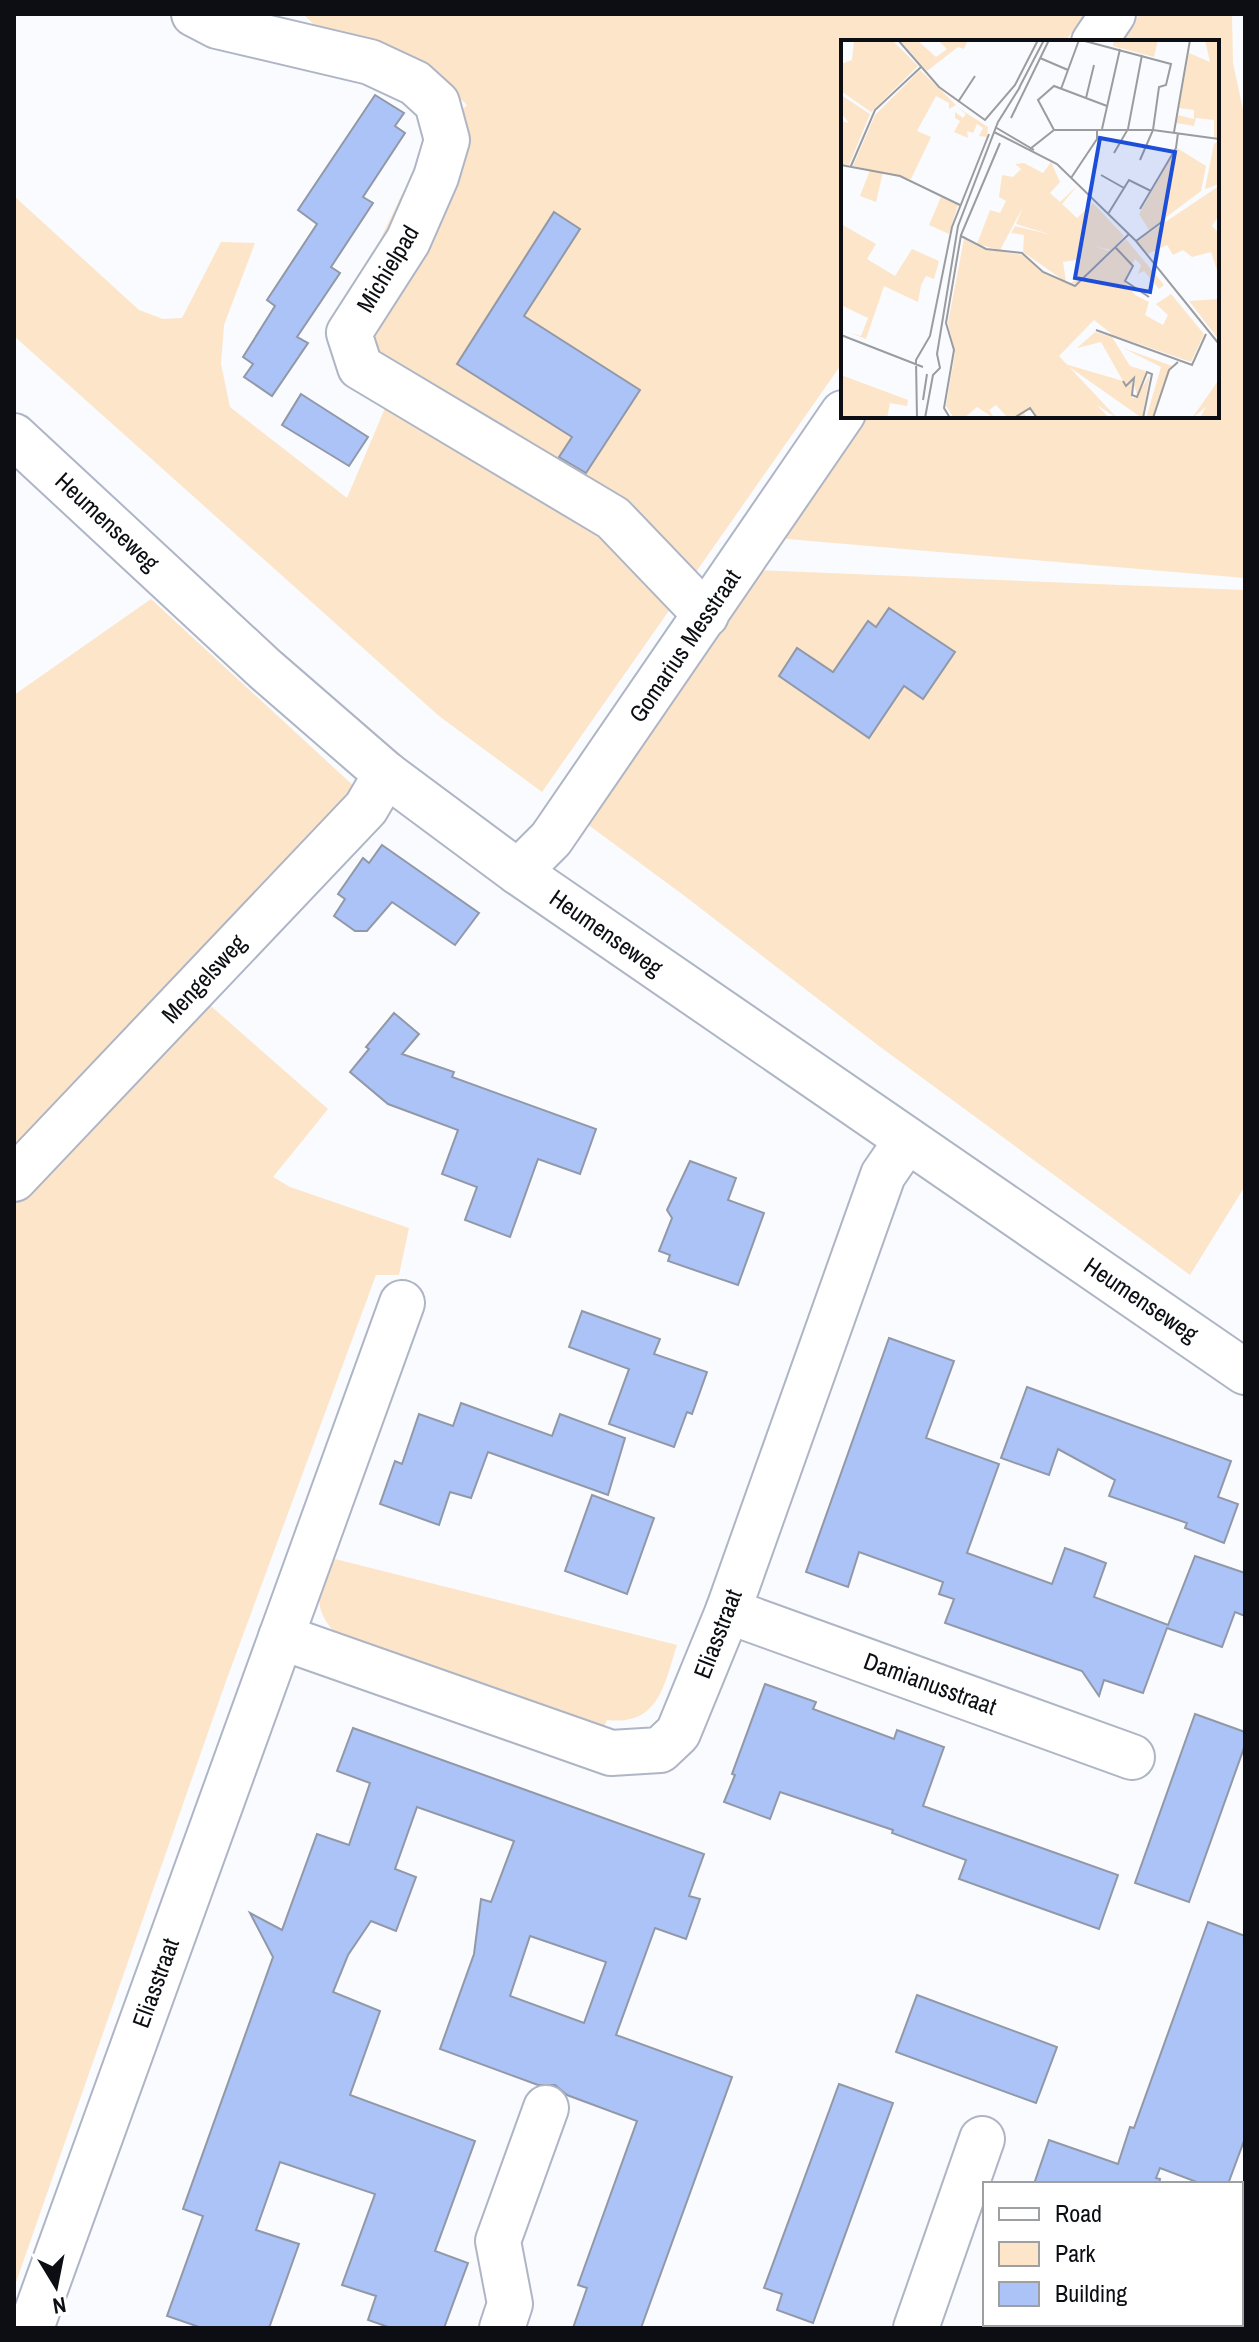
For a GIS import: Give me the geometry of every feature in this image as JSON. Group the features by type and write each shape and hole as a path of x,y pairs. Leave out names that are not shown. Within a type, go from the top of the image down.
{"street":[{"name":"Michielpad","path":"194,14 217,26 370,62 415,83 437,103 447,140 436,177 408,241 349,333 360,367 613,518 706,615"},
{"path":"1095,40 1113,14"},
{"name":"Gomarius Messtraat","path":"518,872 551,839 841,416"},
{"name":"Heumenseweg","path":"14,436 265,669 386,774 518,872 1245,1372"},
{"name":"Mengelsweg","path":"14,1179 366,808 386,774"},
{"name":"Eliasstraat","path":"281,1637 611,1753 660,1750 678,1733 728,1611 883,1175 907,1140"},
{"name":"Eliasstraat","path":"31,2328 402,1303"},
{"name":"Damianusstraat","path":"728,1611 1132,1757"},
{"path":"502,2328 510,2304 498,2241 546,2108"},
{"path":"916,2328 982,2139"}],"green space":[{"path":"303,14 1085,14 1066,40 841,40 841,365 542,792 439,716 14,336 14,196 139,310 163,319 182,318 221,242 255,243 224,325 221,364 230,407 347,498 388,401 366,375 369,263 403,192 447,126 467,105 443,82 331,41"},
{"path":"1140,14 1232,14 1233,63 1245,119 1245,578 776,538 858,418 1219,418 1219,40 1120,40"},
{"path":"754,570 1245,590 1245,1186 1190,1275 879,1046 583,821"},
{"path":"151,599 358,790 14,1153 14,695"},
{"path":"204,1000 328,1109 273,1177 290,1187 409,1228 399,1275 376,1275 226,1681 14,2288 14,1194"},
{"path":"331,1558 677,1645 657,1700 638,1716 607,1720 602,1731 341,1640 325,1619 320,1602 322,1583"}],"building":[{"path":"375,95 404,113 395,126 405,133 363,197 373,203 331,267 340,273 297,337 308,343 272,396 244,377 253,364 243,357 275,306 267,300 317,224 298,210"},
{"path":"554,212 580,229 524,316 640,390 586,473 559,457 572,437 457,364"},
{"path":"301,394 368,437 349,466 282,425"},
{"path":"889,608 955,652 923,699 904,686 869,738 779,676 797,648 833,672 868,621 876,627"},
{"path":"382,845 479,913 455,945 392,902 367,931 355,931 334,916 345,899 338,894 363,858 369,863"},
{"path":"394,1013 419,1034 402,1054 454,1072 452,1077 596,1129 580,1174 538,1159 510,1237 465,1220 477,1187 442,1174 458,1130 388,1104 350,1072"},
{"path":"690,1161 736,1178 728,1200 764,1213 738,1285 668,1261 670,1255 659,1251 672,1218 667,1210"},
{"path":"582,1311 660,1339 654,1354 707,1372 692,1414 687,1412 674,1447 609,1424 629,1369 569,1347"},
{"path":"889,1338 954,1361 926,1438 999,1464 967,1553 1052,1584 1065,1548 1082,1554 1106,1563 1094,1597 1168,1625 1195,1556 1245,1573 1245,1616 1235,1612 1222,1647 1167,1628 1143,1693 1104,1680 1099,1696 1082,1671 945,1623 954,1599 939,1594 943,1582 859,1552 848,1587 806,1572"},
{"path":"1027,1387 1231,1461 1218,1497 1238,1504 1224,1543 1185,1528 1187,1523 1109,1496 1115,1480 1058,1449 1049,1475 1001,1458"},
{"path":"461,1403 552,1436 560,1414 625,1438 608,1495 488,1452 471,1498 450,1492 439,1525 380,1504 395,1461 402,1464 419,1414 453,1426"},
{"path":"592,1495 654,1518 627,1594 565,1571"},
{"path":"765,1684 816,1702 813,1709 894,1739 897,1730 944,1747 923,1806 1118,1875 1099,1929 959,1879 966,1860 892,1833 893,1830 780,1792 770,1819 724,1802"},
{"path":"1195,1714 1245,1732 1245,1745 1189,1902 1135,1883"},
{"path":"353,1728 704,1854 689,1896 700,1899 686,1939 655,1928 616,2035 732,2077 641,2328 573,2328 587,2288 578,2285 637,2121 567,2095 555,2085 538,2085 440,2049 474,1954 481,1899 491,1902 514,1841 417,1807 395,1869 416,1877 396,1931 371,1921 348,1955 333,1992 380,2011 350,2095 475,2141 435,2251 468,2263 444,2328 391,2328 368,2320 376,2296 342,2285 375,2194 280,2162 256,2230 299,2244 269,2328 202,2328 167,2316 203,2216 183,2209 273,1957 250,1913 282,1930 317,1834 349,1845 370,1783 337,1771","holes":["530,1936 606,1962 584,2023 510,1996"]},
{"path":"1208,1922 1245,1936 1245,2138 1229,2182 1197,2182 1160,2168 1156,2178 1160,2179 1159,2182 1035,2182 1049,2140 1118,2164 1130,2127 1134,2128"},
{"path":"917,1995 1057,2047 1036,2103 896,2052"},
{"path":"839,2084 893,2103 813,2323 777,2310 782,2294 764,2288"}]}
